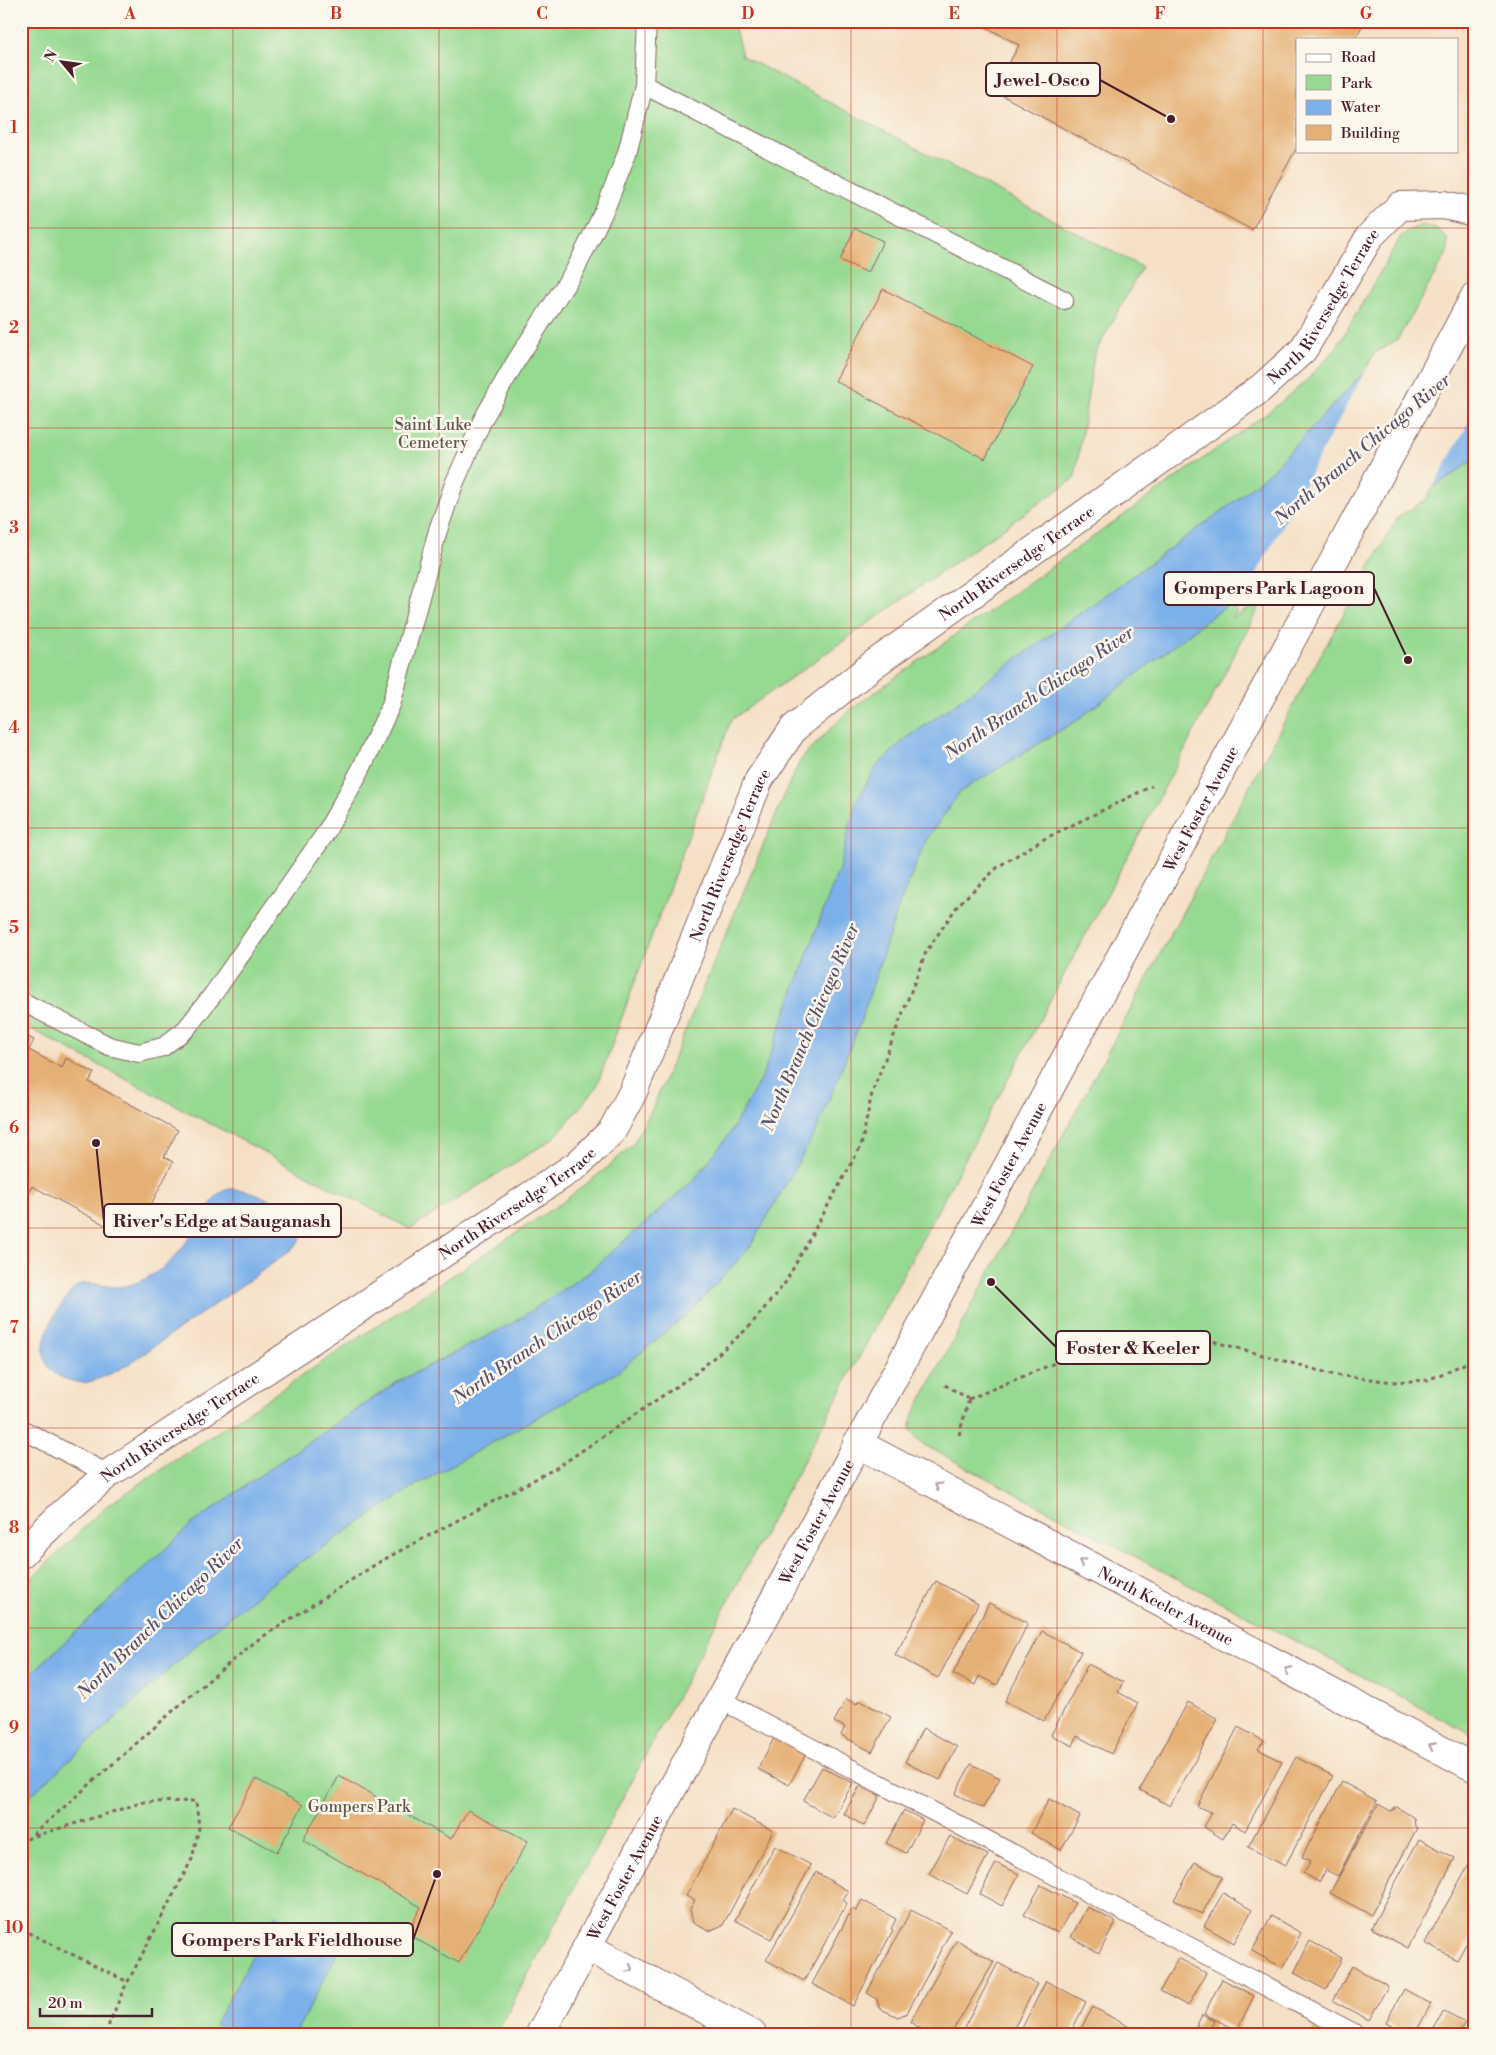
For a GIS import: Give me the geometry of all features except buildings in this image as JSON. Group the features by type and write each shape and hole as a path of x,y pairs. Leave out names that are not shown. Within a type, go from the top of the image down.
{"street":[{"name":"North Riversedge Terrace","path":"21,1554 60,1516 108,1474 577,1166 612,1131 633,1092 759,780 794,728 874,664 1260,389 1303,350 1370,236 1400,206 1444,204 1475,212"},
{"name":"West Foster Avenue","path":"540,2034 1475,296"},
{"name":"North Keeler Avenue","path":"857,1443 1475,1768"},
{"path":"587,1946 752,2034"}],"lane":[{"path":"21,1001 109,1046 139,1053 163,1047 186,1029 214,993 325,834 361,769 391,705 438,530 454,484 483,419 516,361 575,270 606,207 626,153 644,85 647,21"},
{"path":"644,85 1064,300"},
{"path":"21,1429 108,1474"},
{"path":"719,1699 1356,2034"}],"path":[{"path":"21,1845 190,1696 256,1641 380,1561 558,1467 696,1373 749,1327 785,1283 861,1146 872,1093 926,952 958,905 999,866 1044,839 1152,786"},
{"path":"969,1399 1086,1350 1146,1339 1200,1338 1335,1374 1394,1382 1428,1380 1475,1359"},
{"path":"945,1385 969,1399"},
{"path":"959,1435 969,1399"},
{"path":"32,1837 144,1802 196,1801 198,1828 192,1859 128,1982 109,2024 108,2034"},
{"path":"21,1929 128,1982"}],"green space":[{"name":"Saint Luke Cemetery","path":"21,21 733,21 742,56 1142,267 1094,355 1075,478 731,720 596,1088 554,1138 410,1229 21,1024"},
{"path":"1422,225 1436,228 1447,238 1447,253 1398,339 1374,354 1365,371 1272,470 1229,506 902,742 856,802 840,866 762,1077 729,1135 694,1180 589,1272 513,1323 399,1381 192,1524 21,1683 21,1589 105,1507 564,1201 608,1167 633,1144 653,1107 791,779 802,758 847,712 1270,411 1307,380 1337,347 1401,236"},
{"path":"1475,411 1475,1736 924,1445 911,1432 911,1424 915,1412 1305,683 1398,517 1426,500"},
{"name":"Gompers Park","path":"1244,595 1233,618 1263,600 1176,766 496,2034 21,2034 21,1804 207,1635 286,1572 411,1488 616,1373 691,1311 750,1247 816,1131 860,1023 899,905 926,840 961,791 1076,721 1212,616"}],"water":[{"name":"North Branch Chicago River","path":"1475,302 1475,458 1452,476 1244,595 1212,616 1076,721 961,791 926,840 899,905 860,1023 816,1131 750,1247 691,1311 616,1373 411,1488 286,1572 207,1635 21,1804 21,1683 192,1524 399,1381 513,1323 589,1272 694,1180 729,1135 762,1077 840,866 856,802 876,767 902,742 1229,506 1272,470 1365,371"},
{"path":"226,1189 253,1193 286,1210 299,1221 301,1237 299,1241 276,1261 143,1354 111,1374 88,1382 81,1382 59,1376 50,1369 45,1360 45,1339 59,1308 74,1289 87,1283 113,1287 130,1285 147,1278 163,1268 185,1244 217,1195"},
{"path":"275,1915 340,1949 295,2034 231,2034 215,2024"}],"pier":[{"path":"1475,300 1475,411 1432,489 1243,599 1367,367"}],"place":[{"name":"Jewel-Osco","path":"1171,119"},
{"name":"Gompers Park Lagoon","path":"1408,660"},
{"name":"River's Edge at Sauganash","path":"96,1143"},
{"name":"Foster & Keeler","path":"991,1282"},
{"name":"Gompers Park Fieldhouse","path":"437,1874"}]}
